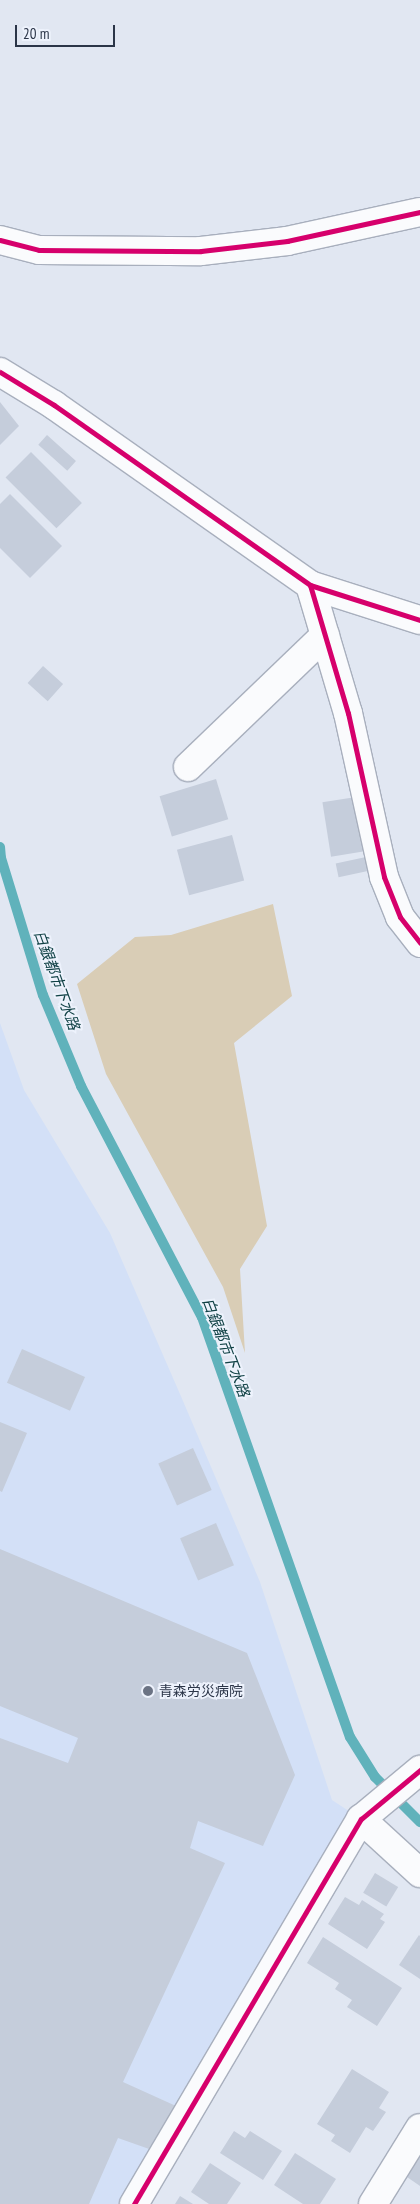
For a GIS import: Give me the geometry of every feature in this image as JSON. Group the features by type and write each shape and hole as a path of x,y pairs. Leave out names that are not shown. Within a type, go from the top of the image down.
{"street":[{"path":"0,240 39,250 200,251 287,241 420,212"},
{"path":"0,372 54,405 310,585 420,620"},
{"path":"310,585 348,713 384,877 400,917 420,943"},
{"path":"188,768 325,635"},
{"path":"134,2204 360,1819 420,1770"},
{"path":"360,1819 420,1873"},
{"path":"373,2204 420,2128"}],"shaded area":[{"path":"273,904 292,996 234,1043 267,1226 240,1269 245,1353 223,1287 106,1074 77,984 135,937 171,935"},
{"name":"青森労災病院","path":"0,1023 24,1090 110,1233 183,1401 260,1582 332,1800 361,1819 134,2204 0,2204"}],"building":[{"path":"0,402 19,426 0,445"},
{"path":"47,435 76,461 67,471 38,445"},
{"path":"31,452 82,503 56,528 6,477"},
{"path":"10,494 62,546 30,578 0,548 0,504"},
{"path":"43,666 63,684 48,701 28,683"},
{"path":"216,779 228,819 172,836 160,796"},
{"path":"356,797 365,851 331,857 322,802"},
{"path":"232,835 244,880 189,895 177,850"},
{"path":"366,857 369,871 339,877 336,863"},
{"path":"22,1349 85,1377 70,1411 7,1383"},
{"path":"0,1422 27,1433 2,1492 0,1491"},
{"path":"193,1448 212,1490 177,1505 158,1463"},
{"path":"216,1523 234,1565 198,1581 180,1538"},
{"path":"0,1549 247,1653 295,1775 263,1846 198,1821 190,1848 225,1863 123,2082 176,2106 152,2150 118,2138 89,2204 0,2204 0,1738 68,1763 78,1738 0,1706"},
{"path":"375,1873 398,1887 386,1907 363,1893"},
{"path":"345,1897 359,1905 362,1900 384,1914 380,1919 385,1922 367,1949 328,1924"},
{"path":"420,1936 420,1979 399,1965"},
{"path":"323,1937 402,1988 377,2026 347,2007 352,2000 335,1989 339,1983 307,1963"},
{"path":"352,2069 389,2092 379,2108 386,2112 373,2131 366,2127 350,2153 331,2141 335,2135 317,2124"},
{"path":"234,2131 245,2138 250,2131 282,2151 263,2180 220,2153"},
{"path":"295,2153 336,2179 320,2204 303,2204 274,2185"},
{"path":"420,2156 420,2186 407,2177"},
{"path":"210,2163 241,2183 227,2204 209,2204 191,2192"},
{"path":"180,2196 193,2204 175,2204"}],"waterway":[{"name":"白銀都市下水路","path":"0,847 1,858 43,995 81,1086 202,1317 350,1737 375,1777 420,1822"}],"cycle path":[{"path":"0,240 39,250 201,251 287,241 420,212"},
{"path":"0,372 54,405 310,585 420,620"},
{"path":"310,585 348,713 384,877 400,917 420,943"},
{"path":"134,2204 361,1819 420,1770"}],"place":[{"name":"青森労災病院","path":"148,1691"}]}
